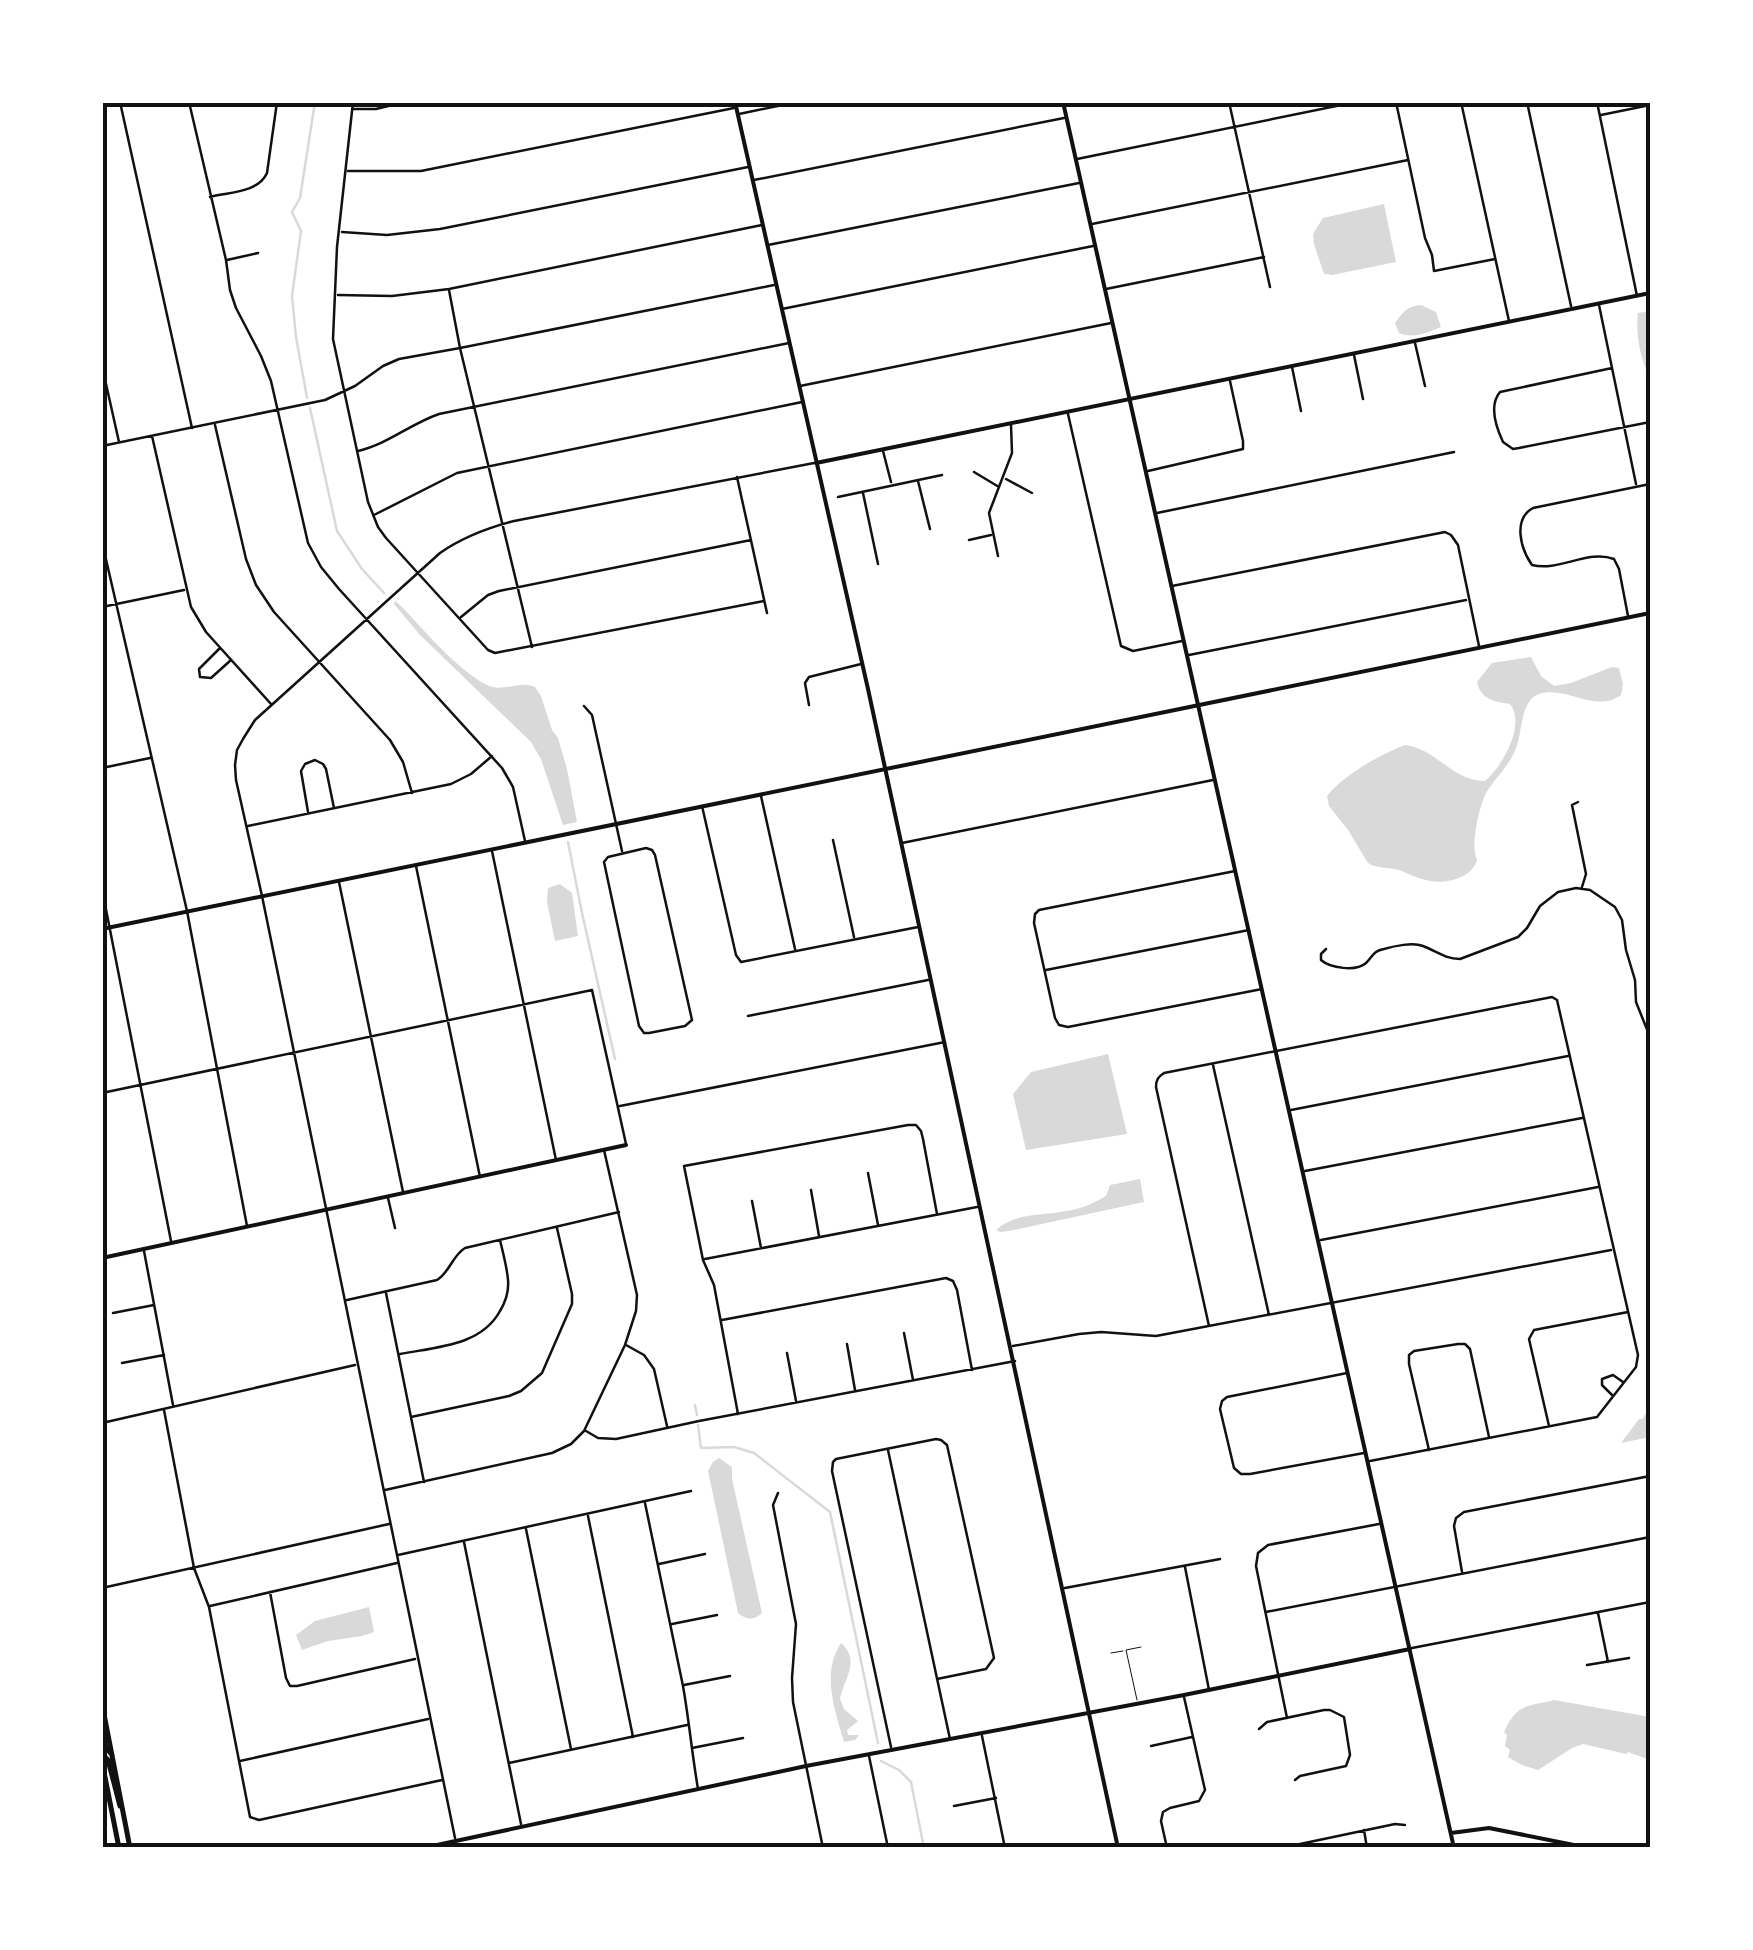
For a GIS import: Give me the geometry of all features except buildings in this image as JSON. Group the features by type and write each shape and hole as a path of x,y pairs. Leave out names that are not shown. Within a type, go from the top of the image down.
{"main road":[{"path":"102,1704 130,1848"},
{"path":"102,1735 112,1756"},
{"path":"119,1848 102,1758 108,1760 123,1814"}],"street":[{"path":"120,102 192,428"},
{"path":"189,102 230,290 271,382 308,542 321,567 508,777 526,842"},
{"path":"210,197 256,187 264,181 276,102"},
{"path":"353,102 340,211 333,339 373,516 386,538 488,650 495,653 764,601"},
{"path":"353,109 405,102"},
{"path":"347,171 421,172 736,108 796,102"},
{"path":"1063,102 1454,1848"},
{"path":"1229,102 1270,288"},
{"path":"1076,159 1356,102"},
{"path":"1396,102 1434,271 1495,259"},
{"path":"1461,102 1509,322"},
{"path":"1527,102 1572,310"},
{"path":"1596,102 1637,296"},
{"path":"1599,115 1650,105"},
{"path":"736,108 1012,1346 1118,1848"},
{"path":"752,180 1066,118"},
{"path":"1090,224 1408,160"},
{"path":"341,232 387,235 440,229 749,166"},
{"path":"766,245 1080,182"},
{"path":"336,295 381,297 449,289 762,226"},
{"path":"781,309 1095,246"},
{"path":"226,260 258,253"},
{"path":"1105,289 1264,257"},
{"path":"102,446 325,400 400,359 775,284"},
{"path":"449,289 532,648"},
{"path":"455,1841 236,780 238,750 248,730 455,542 503,524 1650,293"},
{"path":"1599,304 1636,486"},
{"path":"798,386 1113,323"},
{"path":"1415,341 1425,386"},
{"path":"356,451 388,441 418,421 438,414 789,343"},
{"path":"1353,353 1363,399"},
{"path":"102,366 120,442"},
{"path":"1292,366 1301,411"},
{"path":"1612,368 1507,389 1496,397 1494,409 1506,446 1519,448 1650,422"},
{"path":"1146,471 1243,450 1229,378"},
{"path":"373,516 457,473 802,402"},
{"path":"1068,413 1121,646 1132,651 1184,640"},
{"path":"215,423 246,559 256,585 274,612 390,740 403,762 412,793"},
{"path":"998,556 989,513 1014,447 1011,424"},
{"path":"152,436 186,590 198,619 272,705"},
{"path":"883,450 892,486"},
{"path":"1156,513 1454,452"},
{"path":"974,472 1000,488"},
{"path":"838,497 942,474"},
{"path":"737,476 767,613"},
{"path":"1004,478 1032,493"},
{"path":"918,480 930,529"},
{"path":"1628,618 1614,559 1600,556 1546,567 1532,565 1520,527 1523,514 1533,508 1650,484"},
{"path":"862,492 878,564"},
{"path":"1172,586 1437,532 1451,534 1458,545 1479,648"},
{"path":"969,540 993,535"},
{"path":"459,618 488,595 519,586 751,540"},
{"path":"102,542 187,911 247,1227"},
{"path":"102,607 186,590"},
{"path":"1188,656 1468,599"},
{"path":"102,929 1650,613"},
{"path":"220,648 201,665 200,677 212,678 231,660"},
{"path":"809,705 805,683 809,677 862,664"},
{"path":"584,706 592,715 623,852"},
{"path":"247,827 460,780 492,756"},
{"path":"102,768 152,757"},
{"path":"309,814 300,771 310,761 324,764 334,808"},
{"path":"901,843 1216,779"},
{"path":"761,794 796,952"},
{"path":"1578,802 1572,805 1586,874 1582,888"},
{"path":"702,806 736,955 741,962 919,926"},
{"path":"833,840 854,940"},
{"path":"646,848 655,856 692,1017 684,1026 650,1033 639,1026 604,866 608,856 623,852 646,848"},
{"path":"492,850 556,1160"},
{"path":"416,865 480,1177"},
{"path":"1236,871 1038,910 1034,923 1054,1018 1068,1027 1262,989"},
{"path":"339,880 403,1193"},
{"path":"1326,949 1321,960 1328,966 1358,966 1384,948 1412,945 1460,959 1518,936 1546,900 1558,892 1582,888 1599,894 1619,914 1633,970 1636,1002 1650,1037"},
{"path":"102,889 171,1243"},
{"path":"1044,970 1249,930"},
{"path":"748,1016 930,980"},
{"path":"102,1093 592,990 626,1145 102,1258"},
{"path":"1208,1326 1156,1081 1164,1073 1552,997 1557,1000 1638,1355 1636,1368 1597,1418 1368,1461"},
{"path":"618,1106 944,1042"},
{"path":"1290,1111 1570,1056"},
{"path":"1213,1064 1269,1315"},
{"path":"1304,1171 1583,1118"},
{"path":"738,1414 714,1284 704,1260 684,1166 916,1126 921,1130 937,1214"},
{"path":"384,1491 552,1453 571,1444 584,1431 625,1345 637,1295 604,1150"},
{"path":"868,1173 878,1225"},
{"path":"1319,1240 1598,1187"},
{"path":"811,1190 820,1236"},
{"path":"388,1197 394,1228"},
{"path":"752,1201 762,1249"},
{"path":"704,1260 980,1206"},
{"path":"345,1301 437,1280 461,1250 620,1212"},
{"path":"411,1417 518,1393 542,1372 572,1304 557,1226"},
{"path":"399,1354 478,1336 492,1325 506,1301 508,1284 500,1238"},
{"path":"144,1249 174,1407"},
{"path":"1012,1346 1101,1332 1156,1336 1614,1249"},
{"path":"720,1320 946,1278 953,1281 957,1290 972,1370"},
{"path":"386,1292 424,1482"},
{"path":"112,1312 154,1305"},
{"path":"1549,1428 1530,1334 1534,1330 1628,1312"},
{"path":"904,1333 913,1381"},
{"path":"847,1344 855,1392"},
{"path":"1430,1450 1408,1364 1414,1351 1465,1344 1470,1349 1489,1439"},
{"path":"625,1345 650,1361 667,1428"},
{"path":"786,1353 796,1402"},
{"path":"122,1363 164,1355"},
{"path":"584,1431 607,1440 1015,1362"},
{"path":"102,1423 356,1365"},
{"path":"1348,1373 1227,1397 1220,1409 1234,1468 1241,1474 1366,1452"},
{"path":"1614,1396 1604,1389 1602,1378 1614,1375 1624,1383"},
{"path":"164,1410 194,1568 209,1607 250,1817 271,1818 442,1780"},
{"path":"892,1750 832,1471 832,1462 840,1457 936,1440 947,1445 994,1658 990,1667 936,1679"},
{"path":"888,1448 950,1739"},
{"path":"1463,1574 1454,1526 1456,1518 1464,1512 1650,1476"},
{"path":"397,1556 691,1491"},
{"path":"778,1492 773,1505 796,1624 793,1702 823,1848"},
{"path":"645,1502 698,1789"},
{"path":"588,1514 632,1736"},
{"path":"102,1588 390,1523"},
{"path":"1288,1718 1256,1566 1258,1553 1268,1545 1382,1523"},
{"path":"526,1528 570,1749"},
{"path":"1266,1612 1650,1536"},
{"path":"464,1541 521,1827"},
{"path":"658,1564 705,1554"},
{"path":"1064,1588 1220,1559"},
{"path":"209,1607 398,1563"},
{"path":"1185,1565 1208,1690"},
{"path":"270,1592 290,1686 417,1659"},
{"path":"423,1848 806,1766 1650,1602"},
{"path":"1598,1612 1608,1662"},
{"path":"670,1625 717,1615"},
{"path":"1586,1665 1630,1658"},
{"path":"682,1686 730,1676"},
{"path":"1167,1848 1163,1812 1199,1802 1204,1794 1184,1695"},
{"path":"1259,1729 1267,1722 1330,1710 1344,1717 1350,1755 1346,1766 1295,1780"},
{"path":"239,1761 430,1718"},
{"path":"508,1763 689,1724"},
{"path":"982,1733 1005,1848"},
{"path":"1151,1746 1193,1737"},
{"path":"690,1748 743,1738"},
{"path":"869,1754 888,1848"},
{"path":"954,1806 996,1798"},
{"path":"1281,1848 1405,1824"},
{"path":"1451,1834 1488,1828 1589,1848"},
{"path":"1364,1830 1367,1848"}],"lane":[{"path":"1111,1654 1141,1647"},
{"path":"1126,1650 1137,1704"}],"shaded area":[{"path":"1384,204 1396,262 1324,274 1313,234 1323,218"},
{"path":"1421,305 1436,312 1441,327 1415,335 1399,333 1395,323 1400,316"},
{"path":"1650,311 1650,379 1637,322 1638,313"},
{"path":"395,601 451,658 480,681 501,688 535,687 558,738 577,822 563,825 541,759 531,742 420,635"},
{"path":"1531,657 1541,676 1554,686 1619,668 1621,695 1601,702 1549,692 1528,703 1513,754 1483,799 1475,836 1477,860 1464,875 1444,882 1430,881 1368,863 1329,806 1327,796 1363,766 1405,745 1426,752 1464,776 1485,781 1505,755 1515,722 1510,704 1485,696 1477,682 1492,663"},
{"path":"560,884 572,893 578,936 555,941 548,888"},
{"path":"1108,1054 1127,1134 1026,1150 1013,1094 1031,1072"},
{"path":"1140,1179 1144,1202 1009,1231 996,1230 1021,1217 1082,1207 1106,1196 1110,1185"},
{"path":"1650,1408 1650,1437 1621,1443 1639,1419"},
{"path":"719,1458 732,1467 762,1613 753,1618 738,1613 708,1471"},
{"path":"369,1607 374,1632 302,1650 296,1635 315,1621"},
{"path":"841,1643 851,1663 840,1699 844,1709 858,1721 847,1730 848,1735 859,1735 844,1742 831,1679"},
{"path":"1554,1700 1650,1717 1650,1760 1583,1744 1538,1770 1508,1757 1510,1750 1505,1746 1504,1732 1513,1716 1523,1708"}],"waterway":[{"path":"307,398 292,296 301,231 292,212 300,198 315,102"},
{"path":"310,408 337,531 362,569 384,593"},
{"path":"568,842 615,1059"},
{"path":"695,1405 697,1415"},
{"path":"698,1425 701,1448 734,1447 754,1453 830,1512 878,1743"},
{"path":"881,1761 911,1782 924,1848"}]}
